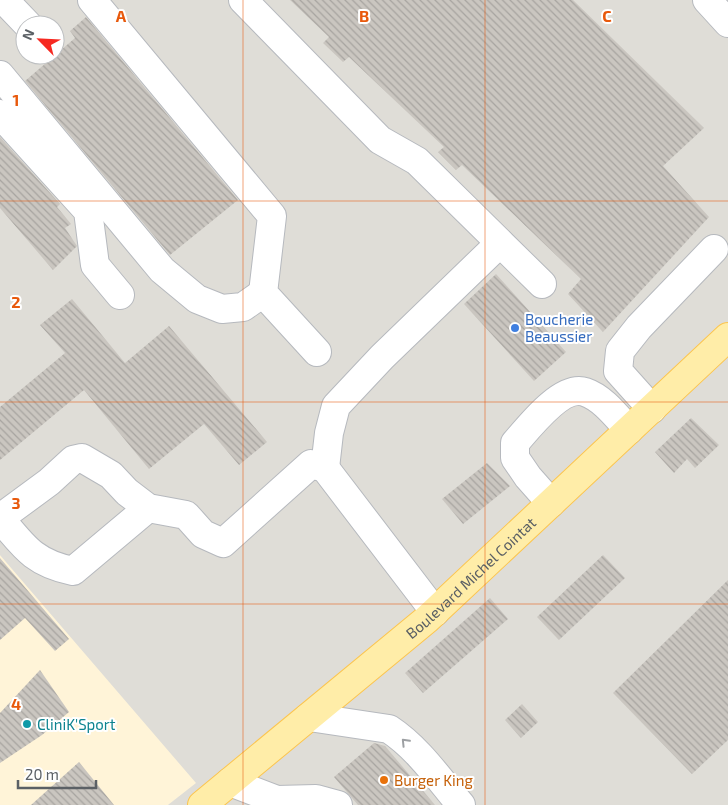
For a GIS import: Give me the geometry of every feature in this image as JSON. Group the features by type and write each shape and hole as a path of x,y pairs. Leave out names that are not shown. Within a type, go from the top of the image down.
{"main road":[{"name":"Boulevard Michel Cointat","path":"202,805 435,612 728,337"}],"street":[{"path":"0,75 162,270 197,299 222,310 243,307 263,293 272,216 92,0"},
{"path":"243,0 380,140 416,161 542,284"},
{"path":"707,0 728,23"},
{"path":"5,5 16,15"},
{"path":"0,114 88,211 95,264 120,296"},
{"path":"325,468 336,406 382,357 500,243"},
{"path":"652,409 618,371 620,351 638,327 714,249"},
{"path":"263,293 317,352"},
{"path":"551,503 528,478 515,458 515,443 542,413 568,392 584,391 603,403 629,430"},
{"path":"148,508 73,571 44,564 26,550 0,518 49,482 73,460 82,458 110,474 127,492 148,508 186,515 203,534 223,543 311,464 325,468 435,612"},
{"path":"309,717 389,729 399,736 424,762 461,805"},
{"path":"424,762 422,780 443,805"},
{"path":"230,782 279,803 316,799 338,805"}],"shaded area":[{"path":"0,0 728,0 728,805 168,805 196,783 0,555"},
{"path":"0,555 197,783 168,805 0,805"}],"building":[{"path":"290,0 573,0 704,128 663,166 709,217 603,332 568,294 581,279 462,165 456,170 438,152 444,147 349,57 343,62 323,43 329,37"},
{"path":"86,17 238,200 170,255 25,81 44,65 65,65 65,47 75,38 70,31"},
{"path":"0,137 60,204 57,207 71,224 65,228 77,246 53,270 0,208"},
{"name":"Boucherie Beaussier","path":"496,274 566,352 534,381 464,304"},
{"path":"72,299 125,363 169,326 267,442 239,465 204,424 149,469 84,390 0,460 0,407 65,353 40,325"},
{"path":"691,418 719,445 695,468 687,459 674,473 655,452"},
{"path":"487,463 510,486 463,524 442,499"},
{"path":"603,555 625,578 559,640 537,617"},
{"path":"0,558 69,639 55,651 25,618 0,640"},
{"path":"728,580 728,740 692,774 613,693"},
{"path":"490,598 508,619 423,693 405,673"},
{"name":"CliniK'Sport","path":"40,670 69,712 42,735 0,763 0,713"},
{"path":"522,704 538,722 521,738 505,720"},
{"name":"Burger King","path":"374,743 385,746 435,805 358,805 334,777"},
{"path":"79,762 114,805 31,805"}],"place":[{"name":"Boucherie Beaussier","path":"515,328"},
{"name":"CliniK'Sport","path":"27,724"},
{"name":"Burger King","path":"384,780"}]}
